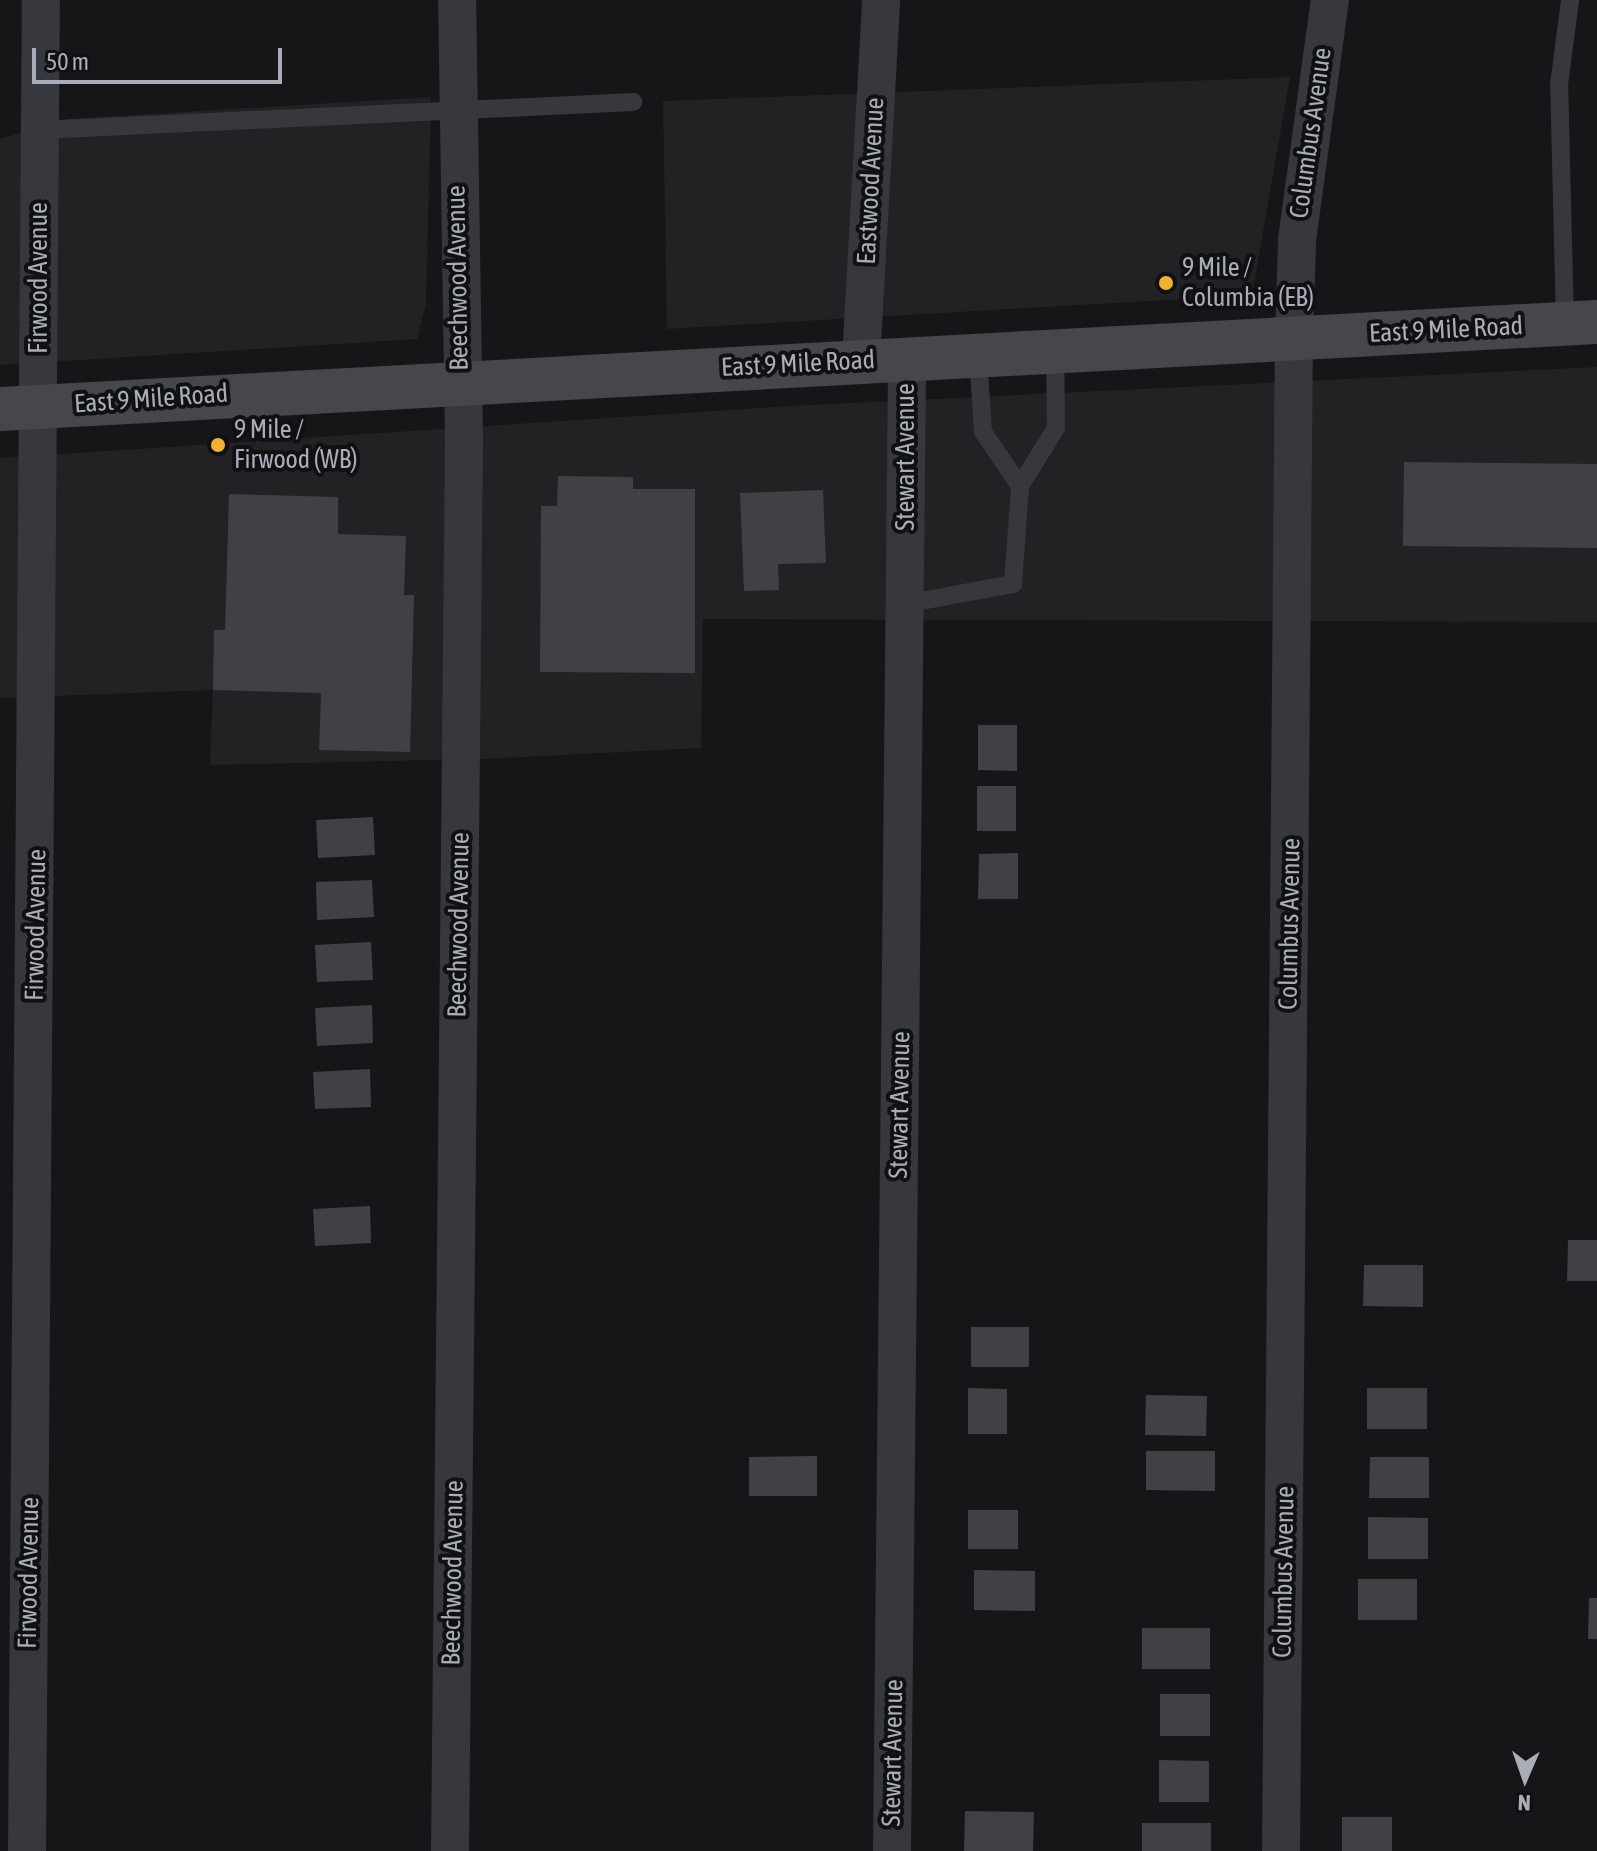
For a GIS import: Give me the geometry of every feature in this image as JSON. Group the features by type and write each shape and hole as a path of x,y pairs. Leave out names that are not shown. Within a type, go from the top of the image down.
{"main road":[{"name":"East 9 Mile Road","path":"19,408 458,380 1581,323"}],"street":[{"name":"Firwood Avenue","path":"27,1851 19,408 40,130 41,0"},
{"name":"Beechwood Avenue","path":"450,1851 464,439 458,380 457,0"},
{"name":"Eastwood Avenue","path":"861,361 881,0"},
{"name":"Columbus Avenue","path":"1281,1851 1294,338 1297,240 1330,0"},
{"name":"Stewart Avenue","path":"892,1851 907,359"}],"lane":[{"path":"1570,0 1559,85 1581,323"},
{"path":"40,130 457,105 633,102"},
{"path":"905,604 1013,584 1020,486 1056,428 1055,351"},
{"path":"978,355 983,432 1020,486"}],"shaded area":[{"path":"1290,77 1252,295 667,329 663,101"},
{"path":"431,97 426,304 417,339 0,365 0,139 67,119"},
{"path":"1597,367 1597,622 703,619 701,748 482,759 210,765 213,690 0,698 0,458 790,406"}],"building":[{"path":"1404,462 1597,464 1597,548 1403,546"},
{"path":"558,476 633,477 633,489 695,489 695,673 540,672 541,506 557,506"},
{"path":"823,490 826,563 778,564 779,590 744,591 740,493"},
{"path":"229,494 338,497 338,534 406,536 404,595 414,595 410,752 319,750 321,693 213,690 214,630 225,630"},
{"path":"978,725 1017,725 1017,771 978,770"},
{"path":"977,786 1016,786 1016,831 977,831"},
{"path":"373,817 375,855 318,858 316,820"},
{"path":"1018,853 1018,899 978,899 979,854"},
{"path":"372,880 374,917 317,920 316,882"},
{"path":"371,942 373,980 317,982 315,945"},
{"path":"372,1005 373,1043 317,1046 315,1008"},
{"path":"370,1069 371,1107 315,1109 313,1072"},
{"path":"370,1206 371,1243 315,1246 313,1209"},
{"path":"1568,1240 1597,1240 1597,1281 1567,1281"},
{"path":"1364,1265 1423,1265 1423,1307 1363,1306"},
{"path":"971,1327 1029,1327 1029,1367 971,1367"},
{"path":"968,1388 1007,1389 1007,1434 968,1434"},
{"path":"1367,1388 1427,1388 1427,1429 1367,1429"},
{"path":"1146,1395 1207,1396 1206,1436 1145,1435"},
{"path":"1146,1451 1215,1451 1215,1491 1146,1490"},
{"path":"817,1456 817,1496 749,1496 749,1457"},
{"path":"1370,1457 1429,1457 1429,1498 1369,1498"},
{"path":"968,1510 1018,1510 1018,1549 968,1549"},
{"path":"1368,1517 1428,1518 1428,1559 1368,1559"},
{"path":"974,1570 1035,1571 1035,1611 974,1610"},
{"path":"1358,1579 1417,1579 1417,1620 1358,1620"},
{"path":"1589,1598 1597,1598 1597,1639 1588,1639"},
{"path":"1142,1628 1210,1628 1210,1669 1142,1669"},
{"path":"1160,1694 1210,1694 1210,1736 1160,1736"},
{"path":"1159,1760 1209,1761 1209,1802 1159,1802"},
{"path":"965,1811 1034,1812 1033,1851 964,1851"},
{"path":"1342,1817 1392,1817 1392,1851 1342,1851"},
{"path":"1142,1823 1211,1823 1211,1851 1142,1851"}],"place":[{"name":"9 Mile / Columbia (EB)","path":"1166,283"},
{"name":"9 Mile / Firwood (WB)","path":"218,445"}]}
